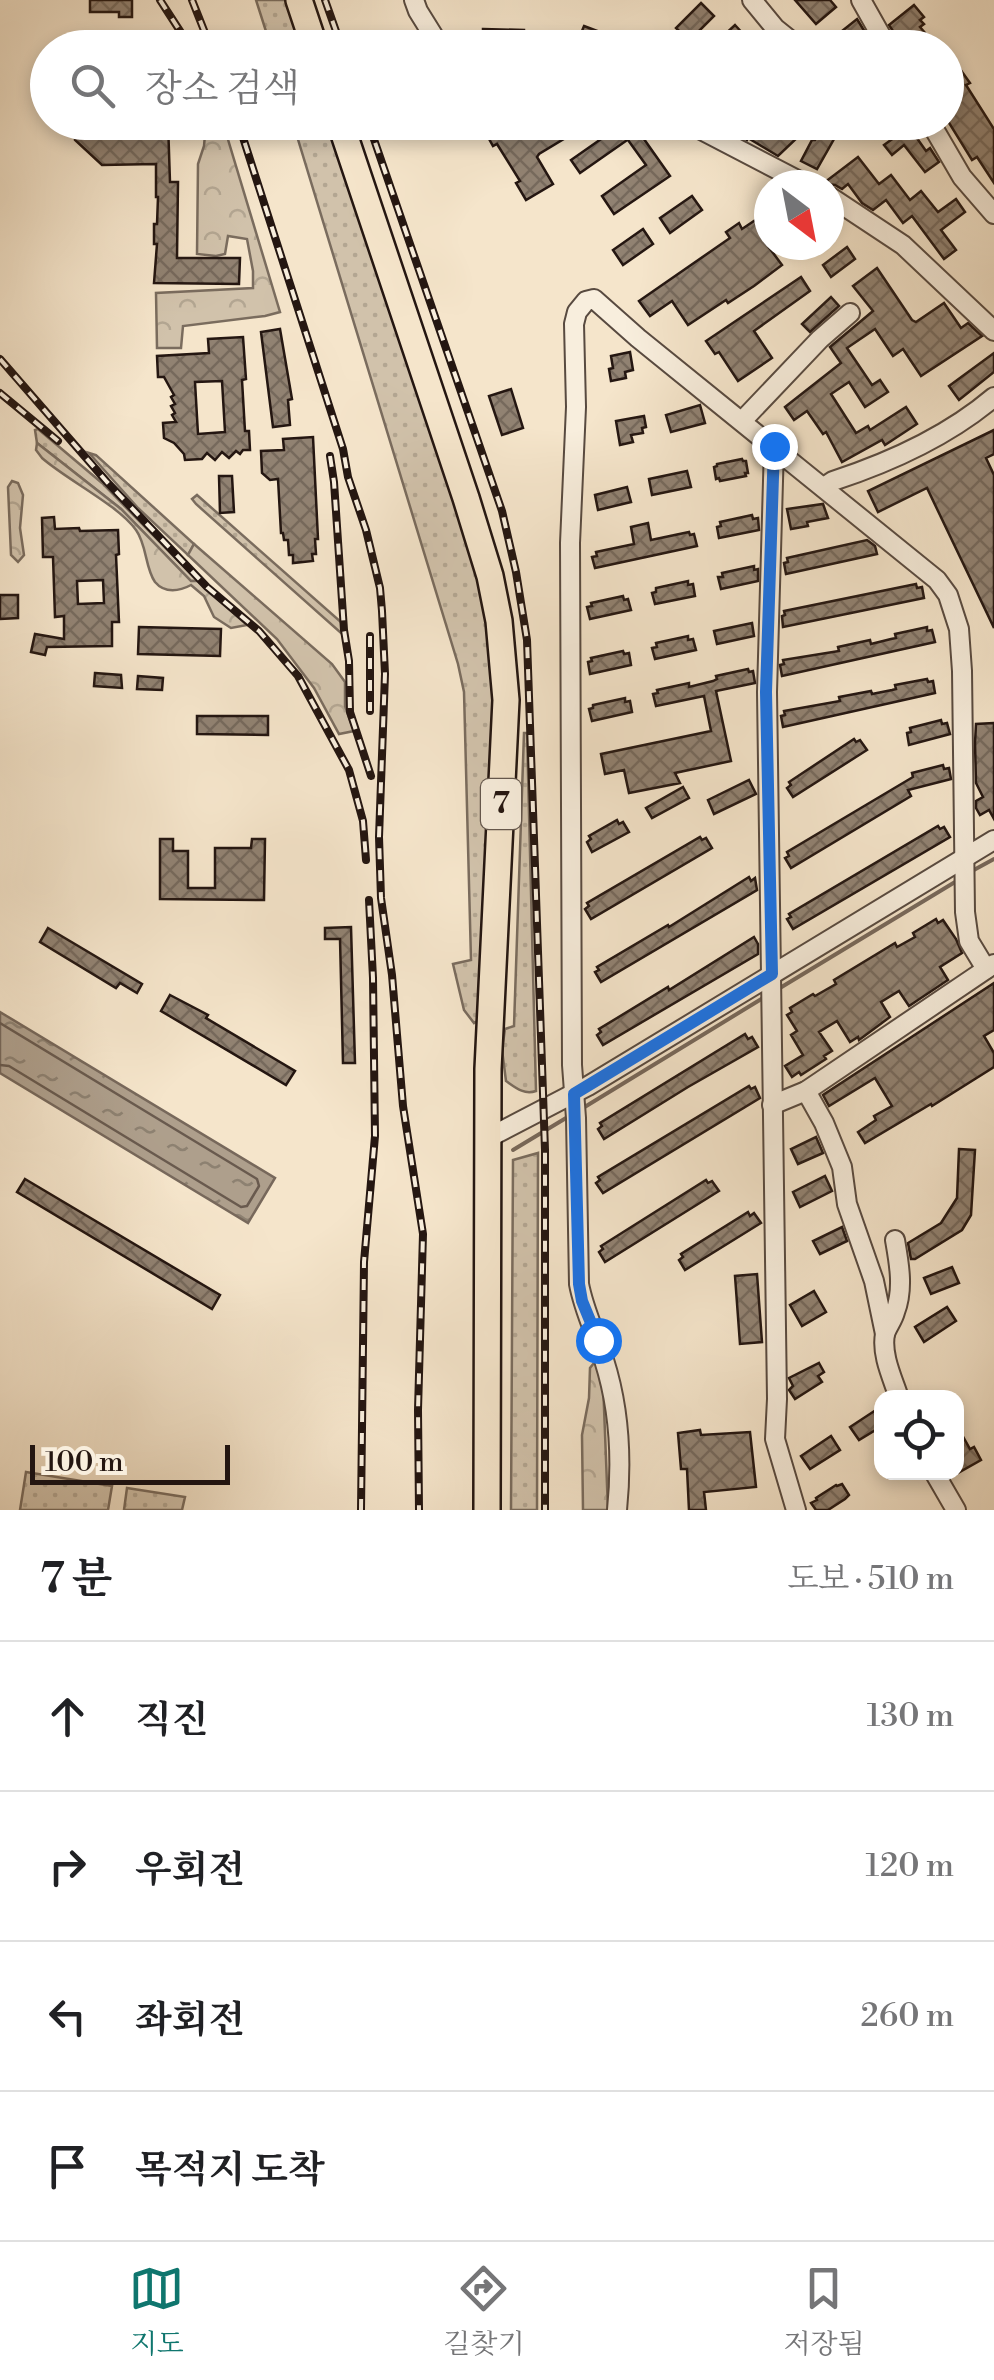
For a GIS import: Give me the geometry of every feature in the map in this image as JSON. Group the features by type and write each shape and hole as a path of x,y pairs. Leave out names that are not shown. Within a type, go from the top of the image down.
{"highway":[{"path":"299,0 309,30"},
{"name":"7","path":"346,140 466,498 500,620 506,700 488,1069 487,1510"}],"street":[{"path":"414,0 430,30"},
{"path":"752,0 778,30"},
{"path":"861,0 878,30"},
{"path":"721,140 778,170"},
{"path":"940,140 962,177 994,214"},
{"path":"844,206 903,245 994,331"},
{"path":"616,1510 616,1413 606,1365 579,1284 572,1065 570,544 576,407 574,324 586,301 594,300 937,580 954,609 959,629 964,912 969,941 990,966 806,1091 772,1104"},
{"path":"742,422 850,313"},
{"path":"824,487 928,442 959,425 994,398"},
{"path":"774,446 766,692 775,1439 796,1510"},
{"path":"488,1138 575,1106 964,871 994,840"},
{"path":"806,1091 842,1167 848,1204 874,1281 886,1355 897,1390"},
{"path":"885,1334 900,1294 894,1240"},
{"path":"939,1480 956,1510"}],"green space":[{"path":"256,0 290,0 300,30 266,30"},
{"path":"205,140 228,140 280,312 183,326 181,348 157,348 156,293 253,288 247,239 228,236 225,254 197,254 198,164"},
{"path":"298,140 336,140 472,548 483,593 497,698 479,1020 474,1023 464,1010 453,964 471,960 464,692"},
{"path":"38,429 102,483 198,581 191,581 121,509 37,443"},
{"path":"37,443 121,509 191,581 198,581 247,625 231,628 214,617 204,596 191,585 173,590 159,586 136,530 117,511 42,458 36,450"},
{"path":"89,453 96,455 194,544 188,555 138,508"},
{"path":"12,481 18,483 23,495 20,528 24,555 18,562 11,555 8,487"},
{"path":"197,495 342,623 341,633 196,504 192,499"},
{"path":"194,544 332,664 345,682 345,706 354,731 339,734 314,688 277,639 188,555"},
{"path":"524,733 536,1091 528,1092 506,1081 502,1050 505,1029 514,1026"},
{"path":"538,1153 537,1510 511,1510 513,1160"},
{"path":"601,1363 603,1382 608,1510 583,1510 582,1435 590,1368"},
{"path":"26,1472 112,1486 108,1510 20,1510"},
{"path":"127,1488 185,1497 182,1510 124,1510"}],"water":[{"path":"0,1012 275,1178 248,1223 0,1073"}],"building":[{"path":"90,0 132,0 132,17 119,17 119,12 90,12"},
{"path":"795,0 830,0 836,7 816,24"},
{"path":"701,3 714,16 700,30 676,28"},
{"path":"914,5 924,17 920,20 923,30 892,30 889,25"},
{"path":"857,19 864,30 843,30"},
{"path":"964,75 970,83 966,85 994,129 994,183 977,157 972,160 960,140 964,140"},
{"path":"75,140 169,140 170,182 178,182 177,258 240,258 239,284 154,283 156,164 102,165"},
{"path":"490,140 562,140 537,157 553,184 526,200 516,183 520,181 497,144 493,146"},
{"path":"600,140 627,140 580,173 571,160"},
{"path":"628,140 645,140 670,176 614,214 602,196 646,165"},
{"path":"751,140 795,140 778,156"},
{"path":"812,140 833,140 817,169 801,161"},
{"path":"891,140 918,140 926,151 930,148 939,162 925,172 904,145 892,155 884,145"},
{"path":"858,157 879,184 891,175 910,200 921,191 938,212 956,199 965,212 941,230 956,250 944,259 912,216 903,223 886,200 873,210 862,203 848,184 844,187 844,170 841,170"},
{"path":"692,196 702,210 670,233 660,218"},
{"path":"754,221 754,260 778,260 782,265 688,325 672,301 650,316 639,301 730,238 726,232 739,223 742,229"},
{"path":"643,229 653,244 623,265 613,250"},
{"path":"847,247 855,259 831,277 823,265 830,260 844,260"},
{"path":"877,268 912,320 916,322 944,303 961,328 968,323 982,336 921,376 903,349 893,356 875,329 847,348 872,385 880,380 888,392 865,407 849,382 831,394 856,433 868,426 870,430 906,407 917,424 885,445 882,440 842,462 826,432 823,434 807,411 794,420 785,407 841,363 830,347 873,311 853,286"},
{"path":"801,277 810,291 754,331 772,358 738,381 719,352 715,354 706,341"},
{"path":"831,297 839,306 810,332 802,324"},
{"path":"280,329 292,399 288,400 290,425 273,427 261,332"},
{"path":"243,337 245,431 249,431 250,450 240,454 236,451 229,458 222,452 215,460 207,453 202,459 185,460 174,443 164,438 163,423 176,422 171,406 175,404 164,377 158,377 157,356 209,353 208,339","holes":["222,381 225,432 198,434 195,382"]},
{"path":"630,352 633,370 625,372 626,378 611,381 611,356"},
{"path":"994,353 994,372 959,400 949,386"},
{"path":"511,389 523,428 502,435 489,396"},
{"path":"700,405 705,423 671,432 666,415"},
{"path":"644,416 643,433 631,435 633,442 620,445 616,421"},
{"path":"994,430 994,454 986,458 994,475 994,628 927,488 878,512 868,491"},
{"path":"313,437 316,554 312,554 313,561 293,563 288,540 281,533 278,479 270,480 262,473 261,451 284,450 283,439"},
{"path":"746,461 746,476 716,479 717,464"},
{"path":"687,471 691,487 652,495 649,479"},
{"path":"219,476 232,476 234,512 220,513"},
{"path":"627,487 631,502 598,510 595,495"},
{"path":"823,504 828,518 791,529 787,509"},
{"path":"752,515 753,519 758,518 759,530 719,538 720,522"},
{"path":"54,517 55,529 118,530 119,622 112,622 112,646 47,647 45,655 31,652 35,634 64,639 64,616 55,617 53,557 43,557 42,518","holes":["103,580 104,603 78,604 77,581"]},
{"path":"648,523 651,540 689,532 694,534 697,546 595,568 592,557 597,556 596,552 634,544 631,527"},
{"path":"867,540 875,546 877,554 786,574 787,558"},
{"path":"754,566 754,570 758,569 758,581 721,589 718,577 723,577 722,573"},
{"path":"688,581 688,585 693,584 695,596 655,604 652,593 656,588"},
{"path":"916,584 917,588 922,587 924,598 783,627 784,611"},
{"path":"0,595 18,595 18,618 0,619"},
{"path":"623,596 631,610 590,619 587,607 591,603"},
{"path":"752,623 754,636 717,644 714,631"},
{"path":"139,627 221,629 220,656 138,654"},
{"path":"927,627 935,642 782,676 783,660 839,651 838,647 870,640 871,644"},
{"path":"688,636 696,650 655,659 652,648 657,647 656,643"},
{"path":"629,653 631,665 590,674 591,658"},
{"path":"748,669 753,671 755,683 716,691 731,761 675,773 680,783 629,793 624,770 605,774 601,754 711,731 704,696 656,706 653,694 657,690 689,683 689,687"},
{"path":"95,673 121,675 122,688 94,686"},
{"path":"138,676 163,678 162,690 137,689"},
{"path":"933,681 935,693 783,727 784,711 840,701 839,697 892,690 895,685"},
{"path":"625,698 625,702 630,701 632,712 592,721 589,709 593,705"},
{"path":"197,716 268,716 268,735 197,734"},
{"path":"941,720 942,724 947,723 950,734 909,745 910,728"},
{"path":"994,723 994,819 989,810 980,815 976,808 976,801 983,797 976,783 975,743 976,724"},
{"path":"854,739 860,740 867,750 793,797 787,788 789,782"},
{"path":"943,765 944,769 949,768 951,779 908,790 911,796 791,868 785,858 789,856 787,852 913,777 912,773"},
{"path":"749,780 756,794 714,814 708,800"},
{"path":"683,787 689,798 652,818 646,808"},
{"path":"617,820 629,832 592,852 587,842 589,836"},
{"path":"938,826 944,827 950,837 793,929 787,919 789,914"},
{"path":"700,837 706,838 712,848 591,919 585,909 587,903"},
{"path":"160,839 173,839 173,851 188,851 188,888 215,888 215,848 251,848 252,839 265,839 264,900 160,899"},
{"path":"749,877 751,881 755,878 757,890 601,982 595,972 597,967"},
{"path":"936,919 938,923 943,920 962,953 940,967 948,980 909,1006 899,991 881,1002 890,1017 859,1040 858,1037 850,1042 837,1021 819,1032 832,1051 824,1056 826,1059 792,1077 785,1066 803,1055 791,1035 797,1031 787,1015 792,1012 790,1008 836,984 834,980 895,943 897,947 915,937 913,933"},
{"path":"351,927 355,1063 343,1063 340,939 325,939 325,928"},
{"path":"48,928 142,984 137,993 120,983 116,988 40,942"},
{"path":"754,937 758,954 603,1045 597,1035 599,1029"},
{"path":"994,983 994,1030 984,1036 994,1053 994,1067 865,1143 858,1132 892,1106 875,1078 829,1106 823,1095"},
{"path":"170,995 295,1071 286,1085 161,1011"},
{"path":"745,1034 758,1047 604,1139 598,1129 600,1123"},
{"path":"749,1086 755,1087 760,1098 603,1193 596,1183 598,1177"},
{"path":"816,1137 823,1153 798,1164 791,1149"},
{"path":"959,1149 975,1150 971,1215 962,1230 911,1259 908,1243 941,1223 957,1198"},
{"path":"825,1176 832,1191 800,1207 793,1192"},
{"path":"25,1179 220,1295 212,1309 17,1192"},
{"path":"706,1180 712,1181 719,1191 605,1262 599,1252 601,1246"},
{"path":"748,1212 750,1216 754,1213 761,1223 685,1270 679,1260 681,1254"},
{"path":"842,1227 847,1241 820,1254 813,1241"},
{"path":"952,1267 959,1283 931,1294 924,1278"},
{"path":"757,1274 762,1342 740,1344 735,1276"},
{"path":"814,1291 826,1312 802,1326 790,1305"},
{"path":"947,1307 956,1321 924,1342 915,1327"},
{"path":"819,1363 824,1372 818,1376 822,1382 795,1399 789,1390 793,1386 789,1378"},
{"path":"874,1411 874,1431 859,1440 850,1427"},
{"path":"700,1430 701,1435 750,1432 756,1487 704,1492 706,1510 689,1510 687,1469 681,1469 678,1433"},
{"path":"831,1436 840,1450 810,1469 801,1456"},
{"path":"964,1438 970,1449 974,1447 981,1460 964,1470"},
{"path":"842,1484 849,1495 845,1499 828,1510 816,1510 811,1503 816,1498"}],"waterway":[{"path":"972,871 994,859"},
{"path":"775,991 960,879"},
{"path":"583,1108 763,998"},
{"path":"513,1150 571,1115"}],"railway":[{"path":"160,0 179,30"},
{"path":"192,0 204,30"},
{"path":"325,0 336,30"},
{"path":"244,140 343,449 380,588 385,674 379,837 381,898 403,1106 423,1234 419,1510"},
{"path":"374,140 502,511 527,640 545,1150 545,1510"},
{"path":"0,359 107,482 207,587 259,631 298,676 349,770 363,821 366,860"},
{"path":"0,393 58,441"},
{"path":"330,456 350,712 371,776"},
{"path":"370,636 370,711"},
{"path":"361,1510 364,1262 375,1136 369,900"}],"route":[{"path":"598,1340 579,1284 574,1094 772,974 766,692 774,446"}]}
